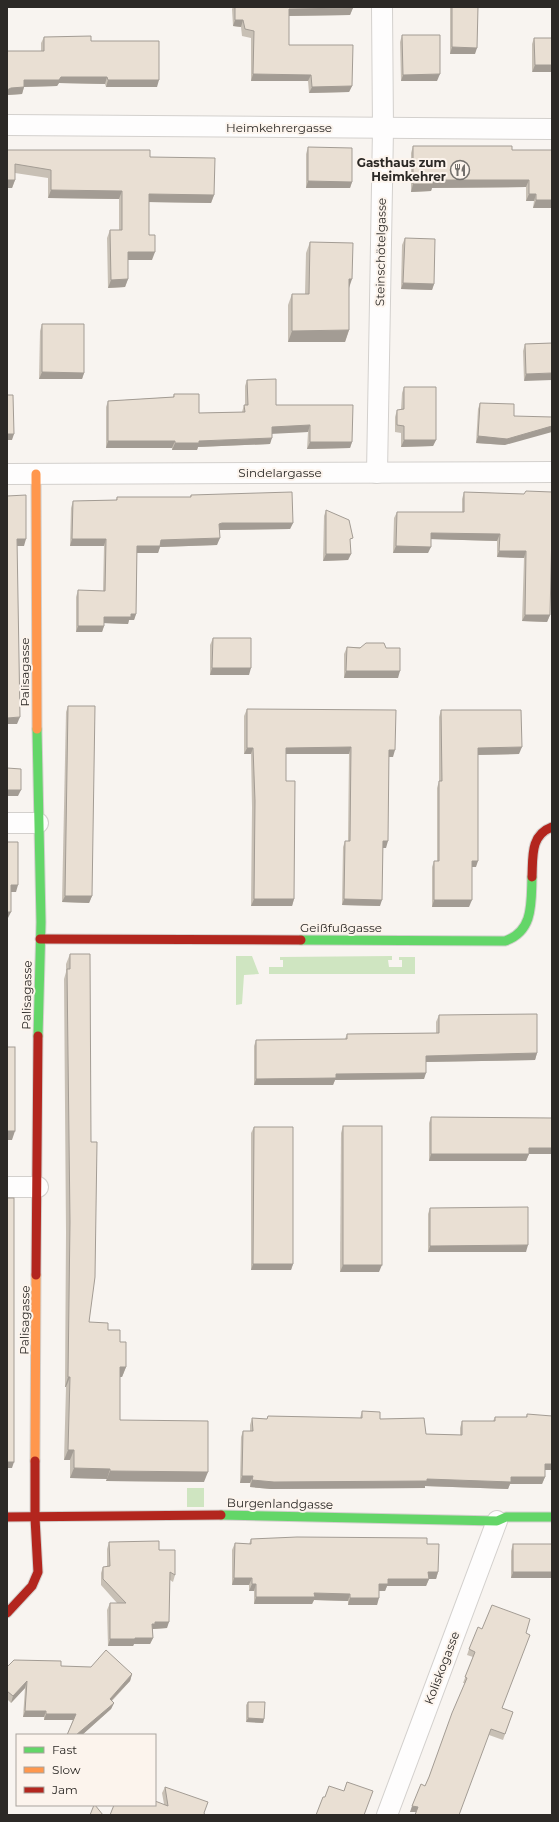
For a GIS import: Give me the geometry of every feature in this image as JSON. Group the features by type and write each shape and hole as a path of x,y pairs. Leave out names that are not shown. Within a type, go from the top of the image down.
{"street":[{"name":"Steinschötelgasse","path":"377,473 383,129 382,7"},
{"name":"Heimkehrergasse","path":"7,126 552,129"},
{"name":"Sindelargasse","path":"7,474 552,472"},
{"name":"Palisagasse","path":"7,1613 32,1586 38,1572 35,1518 38,1021 40,939 36,474"},
{"path":"7,823 38,823"},
{"name":"Geißfußgasse","path":"40,939 506,941 519,934 528,922 531,912 533,847 535,841 541,834 546,829 552,827"},
{"path":"7,1187 38,1187"},
{"name":"Burgenlandgasse","path":"7,1517 35,1518 222,1515 497,1521 506,1517 552,1517"},
{"name":"Koliskogasse","path":"386,1815 497,1521"}],"green space":[{"path":"236,956 252,956 259,974 244,975 242,1004 236,1005"},
{"path":"392,956 392,960 388,960 389,967 402,967 402,960 399,960 399,957 415,957 415,974 269,974 269,967 283,967 283,960 280,960 280,957"},
{"path":"187,1488 204,1488 204,1507 187,1507"}],"building":[{"path":"235,7 353,7 289,9 289,45 353,45 352,86 312,87 311,75 253,74 254,31 245,29 243,20 235,20"},
{"path":"452,7 478,7 477,48 452,47"},
{"path":"402,35 440,35 440,74 403,75"},
{"path":"91,36 91,41 159,41 159,80 108,80 107,77 61,77 59,80 24,80 24,87 11,88 7,90 7,51 44,51 44,37"},
{"path":"534,38 552,38 552,65 535,65"},
{"path":"413,146 512,146 512,150 552,150 552,200 536,200 536,194 529,194 529,180 433,180 433,184 413,184"},
{"path":"308,147 352,148 352,182 308,181"},
{"path":"7,150 150,150 150,157 215,158 214,195 149,194 149,235 155,235 155,252 128,252 128,279 111,280 110,230 122,230 122,191 51,190 51,170 15,164 15,180 7,180"},
{"path":"405,238 435,239 434,284 403,283"},
{"path":"310,242 353,243 352,279 349,279 349,330 292,331 292,294 309,294"},
{"path":"42,324 84,324 84,373 42,372"},
{"path":"552,343 552,373 526,374 525,344"},
{"path":"276,379 276,405 353,405 352,442 310,442 310,425 272,427 272,438 199,441 199,443 175,443 175,441 108,441 108,401 174,397 174,394 199,394 199,413 245,412 244,405 248,405 247,380"},
{"path":"404,387 436,387 436,440 404,440 404,426 397,425 397,410 404,409"},
{"path":"7,395 13,395 14,434 7,434"},
{"path":"480,403 514,404 514,416 552,417 552,426 507,439 478,436"},
{"path":"526,491 552,492 550,615 525,615 526,551 499,551 500,534 431,533 431,547 396,546 397,512 464,512 464,492 524,494"},
{"path":"292,492 293,523 222,523 219,524 220,538 161,540 160,546 137,546 136,614 131,614 131,617 104,617 104,626 78,626 78,590 105,591 106,539 72,539 73,501 117,500 117,497 191,497 191,495"},
{"path":"26,495 26,539 17,539 20,717 7,718 7,496"},
{"path":"326,510 349,520 353,538 350,539 351,554 326,554"},
{"path":"213,638 251,638 251,668 212,668"},
{"path":"366,643 384,643 386,648 400,648 400,671 346,671 347,647 360,648"},
{"path":"68,706 95,706 92,896 65,896"},
{"path":"247,709 396,710 395,750 389,750 388,841 383,841 382,900 344,899 345,841 350,841 351,747 286,748 286,781 295,781 294,899 254,899 255,801 253,748 247,748"},
{"path":"441,710 521,710 522,747 478,748 478,861 472,861 472,900 434,900 434,861 439,861 439,781 442,781"},
{"path":"7,768 21,769 21,790 7,790"},
{"path":"7,842 18,842 18,885 11,885 11,912 7,912"},
{"path":"70,954 90,954 91,1142 97,1142 95,1277 89,1322 108,1323 108,1330 120,1330 120,1342 126,1342 126,1367 120,1367 120,1420 208,1421 208,1472 110,1471 110,1469 74,1468 74,1450 68,1450 70,1377 68,1377 70,1222 67,969 70,969"},
{"path":"537,1014 537,1053 426,1056 426,1073 336,1074 336,1078 256,1079 256,1040 347,1039 347,1034 439,1033 439,1015"},
{"path":"7,1047 15,1047 15,1131 7,1131"},
{"path":"431,1117 552,1118 552,1148 529,1148 529,1154 431,1154"},
{"path":"343,1126 382,1126 382,1265 343,1265"},
{"path":"254,1127 293,1127 293,1264 253,1264"},
{"path":"7,1198 14,1198 14,1462 7,1462"},
{"path":"528,1207 528,1245 430,1246 430,1208"},
{"path":"362,1411 380,1412 380,1419 424,1418 426,1434 462,1435 462,1421 495,1421 495,1417 527,1417 527,1414 552,1416 552,1464 545,1464 545,1477 511,1477 511,1482 427,1479 427,1481 274,1482 252,1480 253,1476 242,1476 243,1431 253,1431 252,1418 267,1419 268,1416 362,1418"},
{"path":"297,1537 427,1538 427,1544 439,1544 438,1572 428,1572 429,1579 388,1579 388,1584 379,1584 379,1598 350,1598 350,1594 314,1593 315,1597 256,1597 256,1584 252,1584 252,1578 234,1578 235,1543 251,1544 251,1539"},
{"path":"159,1541 159,1550 175,1550 175,1575 170,1572 169,1622 155,1622 155,1624 152,1624 153,1638 110,1639 110,1603 126,1603 103,1579 103,1567 110,1566 109,1542"},
{"path":"513,1544 552,1544 552,1572 513,1572"},
{"path":"492,1605 530,1619 526,1633 530,1635 502,1708 513,1712 505,1734 491,1729 459,1815 415,1815 418,1807 412,1806 421,1784 425,1786 429,1777 452,1713 467,1678 465,1677 475,1652 469,1649 478,1627 482,1629"},
{"path":"106,1650 132,1674 110,1699 114,1703 77,1734 67,1734 76,1714 46,1714 46,1711 25,1711 27,1681 13,1696 7,1691 7,1667 14,1660 61,1661 61,1666 91,1667"},
{"path":"248,1702 265,1702 264,1719 248,1718"},
{"path":"347,1782 373,1791 364,1815 316,1815 329,1786 344,1791"},
{"path":"165,1787 208,1802 204,1813 205,1815 110,1815 114,1806 156,1806 156,1801 168,1806"},
{"path":"94,1806 96,1806 103,1815 90,1815"}],"traffic: fast":[{"path":"37,729 41,922 38,1036"},
{"path":"301,940 505,941 514,936 526,923 531,906 532,877"},
{"path":"221,1515 497,1521 506,1517 552,1517"}],"traffic: slow":[{"path":"36,474 37,729"},
{"path":"35,1461 36,1275"}],"traffic: jam":[{"path":"532,877 533,854 536,841 540,835 552,827"},
{"path":"40,939 301,940"},
{"path":"36,1275 38,1036"},
{"path":"7,1613 32,1586 38,1572 35,1518 35,1461"},
{"path":"7,1517 221,1515"}],"place":[{"name":"Gasthaus zum Heimkehrer","path":"460,170"}]}
